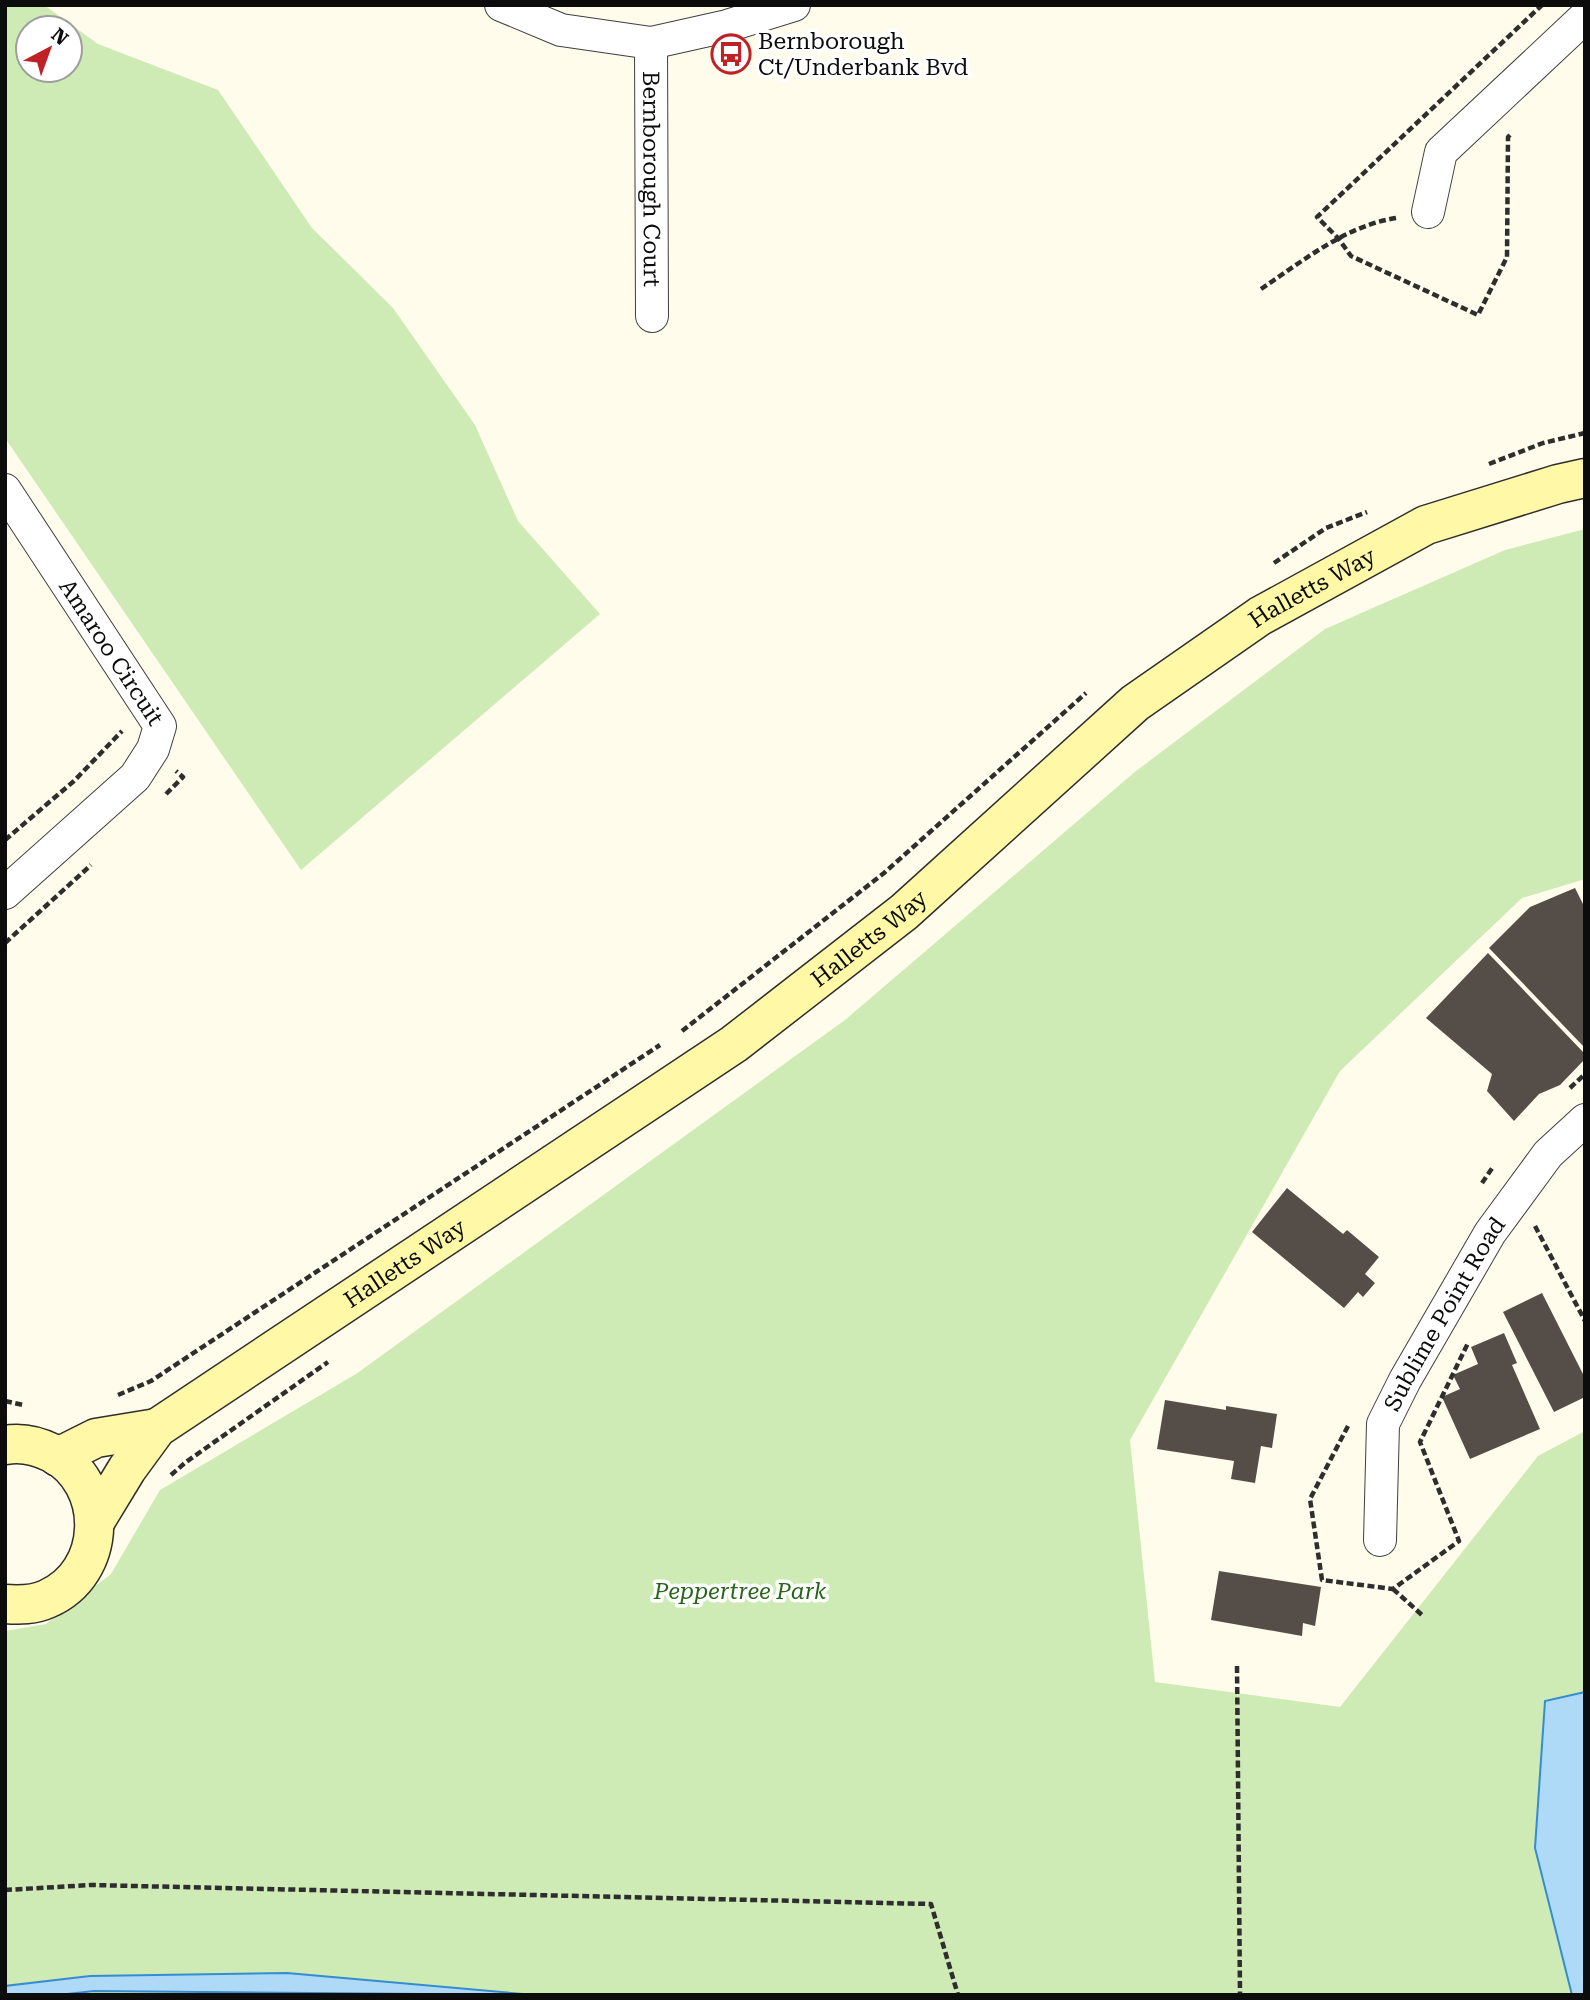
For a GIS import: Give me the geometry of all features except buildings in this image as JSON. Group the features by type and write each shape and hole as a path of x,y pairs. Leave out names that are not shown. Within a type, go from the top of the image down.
{"street":[{"path":"501,5 561,30 651,43 727,26 794,5"},
{"path":"1428,212 1441,152 1585,18"},
{"name":"Bernborough Court","path":"651,43 652,316"},
{"name":"Halletts Way","path":"96,1520 156,1428 734,1044 904,912 1135,703 1260,616 1426,525 1585,478"},
{"name":"Amaroo Circuit","path":"5,490 160,726 153,748 135,778 5,893"},
{"name":"Sublime Point Road","path":"1380,1540 1382,1424 1490,1233 1548,1153 1585,1120"},
{"name":"Halletts Way","path":"58,1457 96,1438 156,1428"},
{"path":"5,1604 24,1605 47,1599 68,1586 84,1567 89,1556 96,1520 90,1495 77,1473 58,1457 43,1449 7,1443"}],"path":[{"path":"1338,238 1352,256 1478,315 1507,257 1508,137 1518,128"},
{"path":"1261,289 1338,238 1378,221 1428,212"},
{"path":"1479,468 1543,443 1585,433"},
{"path":"1268,567 1326,528 1377,508"},
{"path":"674,1036 884,873 1087,692"},
{"path":"5,841 74,781 128,724"},
{"path":"116,1395 151,1381 662,1044"},
{"path":"1527,1232 1533,1222 1585,1321"},
{"path":"1458,1541 1420,1442 1472,1335"},
{"path":"5,1401 31,1406"},
{"path":"1393,1589 1422,1615"},
{"path":"1237,1666 1240,1995"},
{"path":"5,1890 91,1885 931,1904 958,1995"}],"green space":[{"path":"5,5 44,5 56,14 14,14 14,84 84,84 84,34 98,44 218,90 312,228 393,308 475,425 518,521 600,614 301,870 5,438"},
{"name":"Peppertree Park","path":"1585,529 1585,879 1522,898 1340,1071 1130,1440 1155,1682 1340,1707 1538,1456 1585,1431 1585,1995 534,1995 287,1973 90,1976 5,1986 5,1631 46,1624 111,1574 160,1490 356,1374 845,1020 1136,771 1325,629 1505,550"},
{"path":"94,1991 296,1991 340,1995 58,1995"}],"water":[{"path":"1585,1692 1585,1995 1572,1995 1535,1848 1545,1701"},
{"path":"287,1973 534,1995 94,1991 58,1995 5,1995 5,1986 90,1976"}],"place":[{"name":"Bernborough Ct/Underbank Bvd","path":"731,54"}]}
